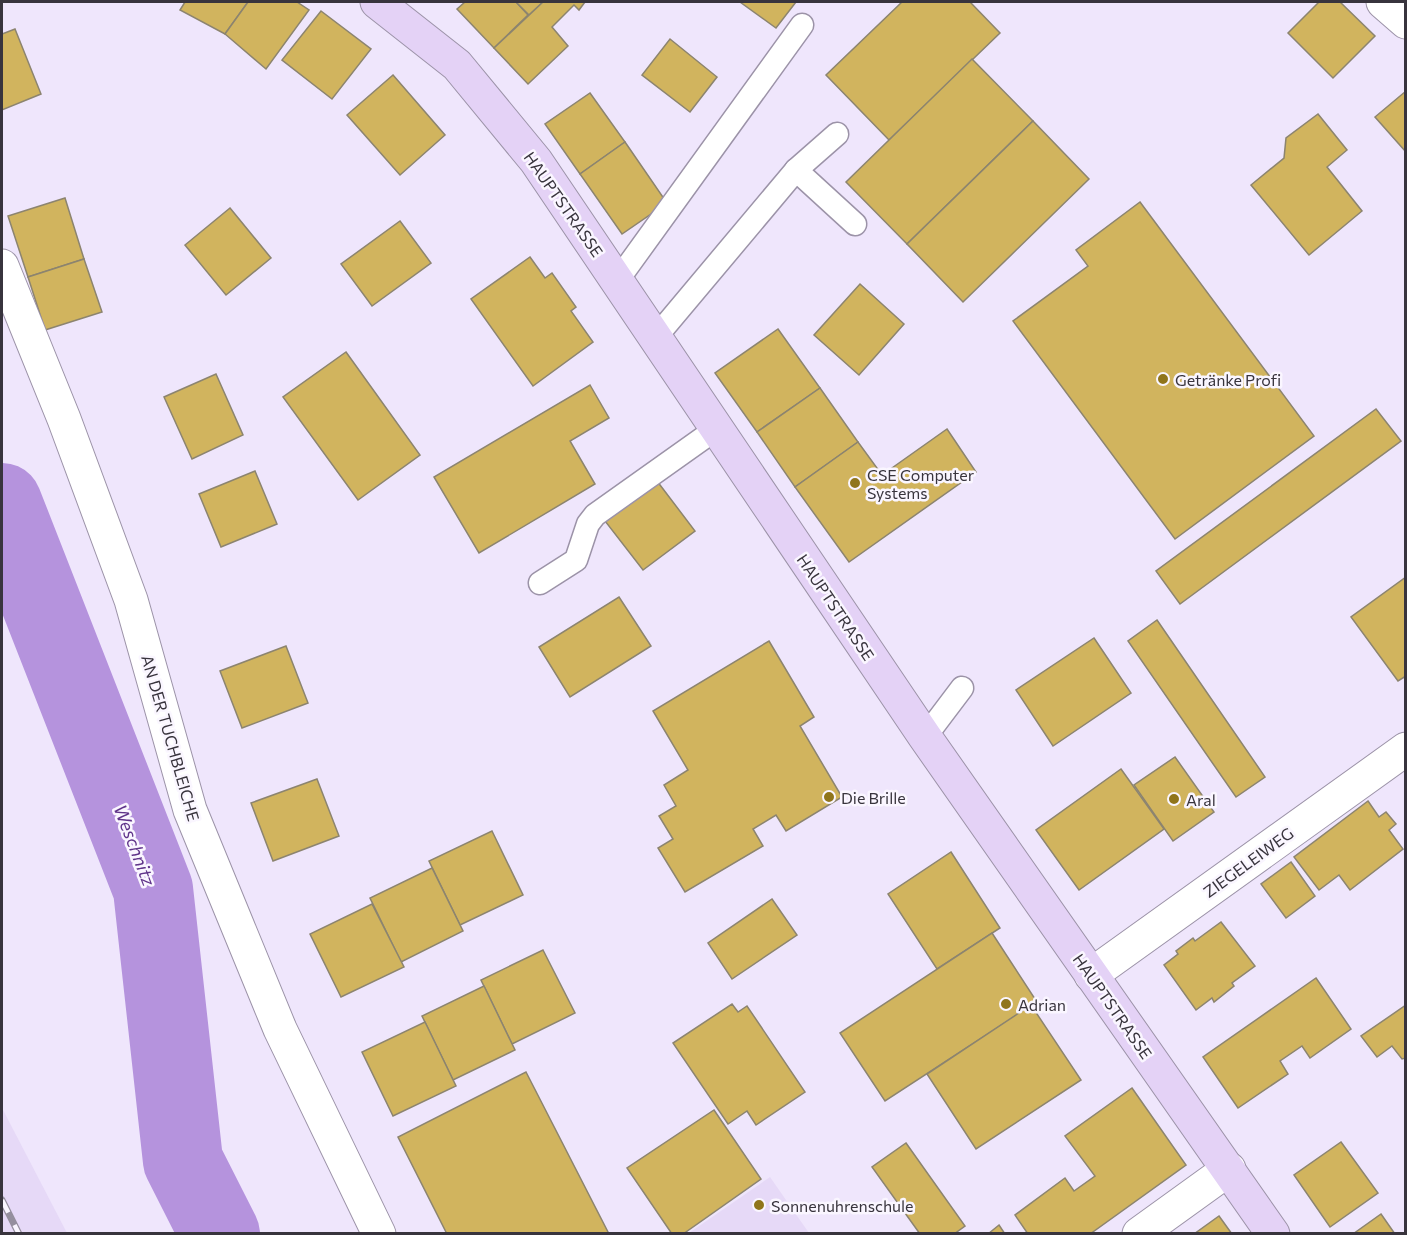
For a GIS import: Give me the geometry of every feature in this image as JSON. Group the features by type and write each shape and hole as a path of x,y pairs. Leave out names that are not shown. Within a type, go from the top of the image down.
{"main road":[{"name":"HAUPTSTRASSE","path":"377,2 457,65 536,161 925,737 1273,1233"}],"street":[{"path":"1383,2 1406,22"},
{"name":"AN DER TUCHBLEICHE","path":"2,266 64,419 131,600 190,810 280,1029 379,1233"},
{"name":"ZIEGELEIWEG","path":"1090,975 1406,749"},
{"path":"1139,1233 1229,1169"}],"lane":[{"path":"617,281 802,25"},
{"path":"655,338 796,170 837,134"},
{"path":"796,170 855,224"},
{"path":"540,583 576,560 588,524 596,515 716,429"},
{"path":"925,737 962,688"}],"shaded area":[{"path":"2,1108 67,1233 2,1233"},
{"name":"Sonnenuhrenschule","path":"770,1177 809,1233 689,1233"}],"building":[{"path":"185,2 248,2 225,34 180,10"},
{"path":"248,2 297,2 309,10 266,69 225,34"},
{"path":"465,2 516,2 528,15 494,48 457,9"},
{"path":"516,2 543,2 529,15"},
{"path":"543,2 585,2 579,10 574,5 552,27 568,46 528,84 494,48"},
{"path":"740,2 796,2 776,28"},
{"path":"902,2 970,2 1000,33 889,140 826,75"},
{"path":"1319,2 1340,2 1375,36 1333,78 1288,33"},
{"path":"321,11 371,49 332,99 282,60"},
{"path":"15,29 41,94 2,110 2,34"},
{"path":"670,39 717,77 690,112 642,75"},
{"path":"972,59 1033,121 907,244 846,182"},
{"path":"393,75 445,135 400,175 347,115"},
{"path":"1406,91 1406,152 1375,117"},
{"path":"590,93 625,142 580,174 545,124"},
{"path":"1318,114 1347,150 1327,167 1362,211 1309,255 1251,185 1284,158 1286,138"},
{"path":"1033,121 1089,179 963,302 907,244"},
{"path":"625,142 667,203 622,234 580,174"},
{"path":"65,198 84,259 28,277 8,216"},
{"name":"Getränke Profi","path":"1140,202 1314,436 1175,539 1013,321 1088,266 1076,250"},
{"path":"230,208 271,258 226,295 185,245"},
{"path":"400,221 431,263 372,306 341,264"},
{"path":"530,257 545,278 552,273 576,307 571,311 593,342 533,386 471,299"},
{"path":"84,259 102,312 45,330 28,277"},
{"path":"860,284 904,324 859,375 814,335"},
{"path":"778,329 820,388 757,432 715,373"},
{"path":"346,352 420,455 358,500 283,397"},
{"path":"216,374 243,435 192,459 164,397"},
{"path":"590,385 609,418 570,441 595,484 479,553 434,477"},
{"path":"820,388 858,442 795,487 757,432"},
{"path":"1376,409 1401,441 1180,604 1156,571"},
{"path":"947,429 976,472 849,562 795,487 858,442 882,475"},
{"path":"255,471 277,524 221,547 199,494"},
{"path":"657,481 695,531 643,570 605,521"},
{"path":"1406,577 1406,676 1398,681 1351,617"},
{"path":"619,597 651,646 570,697 539,647"},
{"path":"1157,620 1265,777 1236,797 1128,641"},
{"path":"1094,638 1131,693 1053,746 1016,690"},
{"path":"769,641 814,717 800,726 842,797 786,831 776,815 753,829 763,846 685,892 658,848 673,839 659,816 676,806 664,785 688,770 653,711"},
{"path":"286,646 308,703 242,728 220,671"},
{"name":"Aral","path":"1175,757 1214,812 1173,841 1134,785"},
{"path":"1121,769 1164,829 1079,890 1036,830"},
{"path":"317,779 339,836 273,861 251,803"},
{"path":"1368,801 1379,817 1386,812 1396,824 1389,830 1403,849 1350,890 1339,875 1319,890 1294,857"},
{"path":"492,831 523,895 460,925 429,861"},
{"path":"951,852 1000,928 937,969 888,894"},
{"path":"1291,862 1315,896 1286,918 1261,884"},
{"path":"432,868 463,931 401,962 370,898"},
{"path":"772,899 797,935 732,979 708,943"},
{"path":"372,904 404,967 341,997 310,934"},
{"path":"1221,922 1255,966 1232,983 1234,986 1214,1002 1212,998 1196,1010 1164,965 1178,954 1176,951 1193,938 1195,941"},
{"path":"992,933 1037,1002 885,1101 840,1033"},
{"path":"543,950 575,1013 512,1044 481,980"},
{"path":"1316,978 1351,1029 1310,1058 1302,1046 1280,1061 1288,1074 1238,1108 1203,1057"},
{"path":"484,986 515,1050 453,1080 422,1016"},
{"path":"732,1004 738,1012 747,1006 805,1092 756,1125 747,1111 728,1124 673,1043"},
{"path":"1031,1005 1081,1080 976,1149 927,1074"},
{"path":"1406,1005 1406,1058 1402,1059 1392,1046 1377,1057 1361,1036"},
{"path":"425,1022 456,1086 393,1116 362,1052"},
{"path":"526,1072 609,1234 447,1234 398,1137"},
{"path":"1132,1088 1186,1165 1090,1234 1028,1234 1015,1215 1065,1178 1074,1191 1095,1176 1065,1136"},
{"path":"714,1110 761,1179 683,1234 672,1234 627,1168"},
{"path":"1341,1142 1378,1193 1330,1227 1294,1175"},
{"path":"906,1143 965,1226 954,1234 920,1234 872,1167"},
{"path":"1381,1214 1395,1234 1353,1234"},
{"path":"1219,1216 1232,1234 1194,1234"},
{"path":"999,1225 1005,1234 988,1234"}],"waterway":[{"name":"Weschnitz","path":"2,503 153,889 183,1161 220,1234"}],"railway":[{"path":"2,1200 19,1234"}],"place":[{"name":"Getränke Profi","path":"1163,379"},
{"name":"CSE Computer Systems","path":"855,483"},
{"name":"Die Brille","path":"829,797"},
{"name":"Aral","path":"1174,799"},
{"name":"Adrian","path":"1006,1004"},
{"name":"Sonnenuhrenschule","path":"759,1205"}]}
